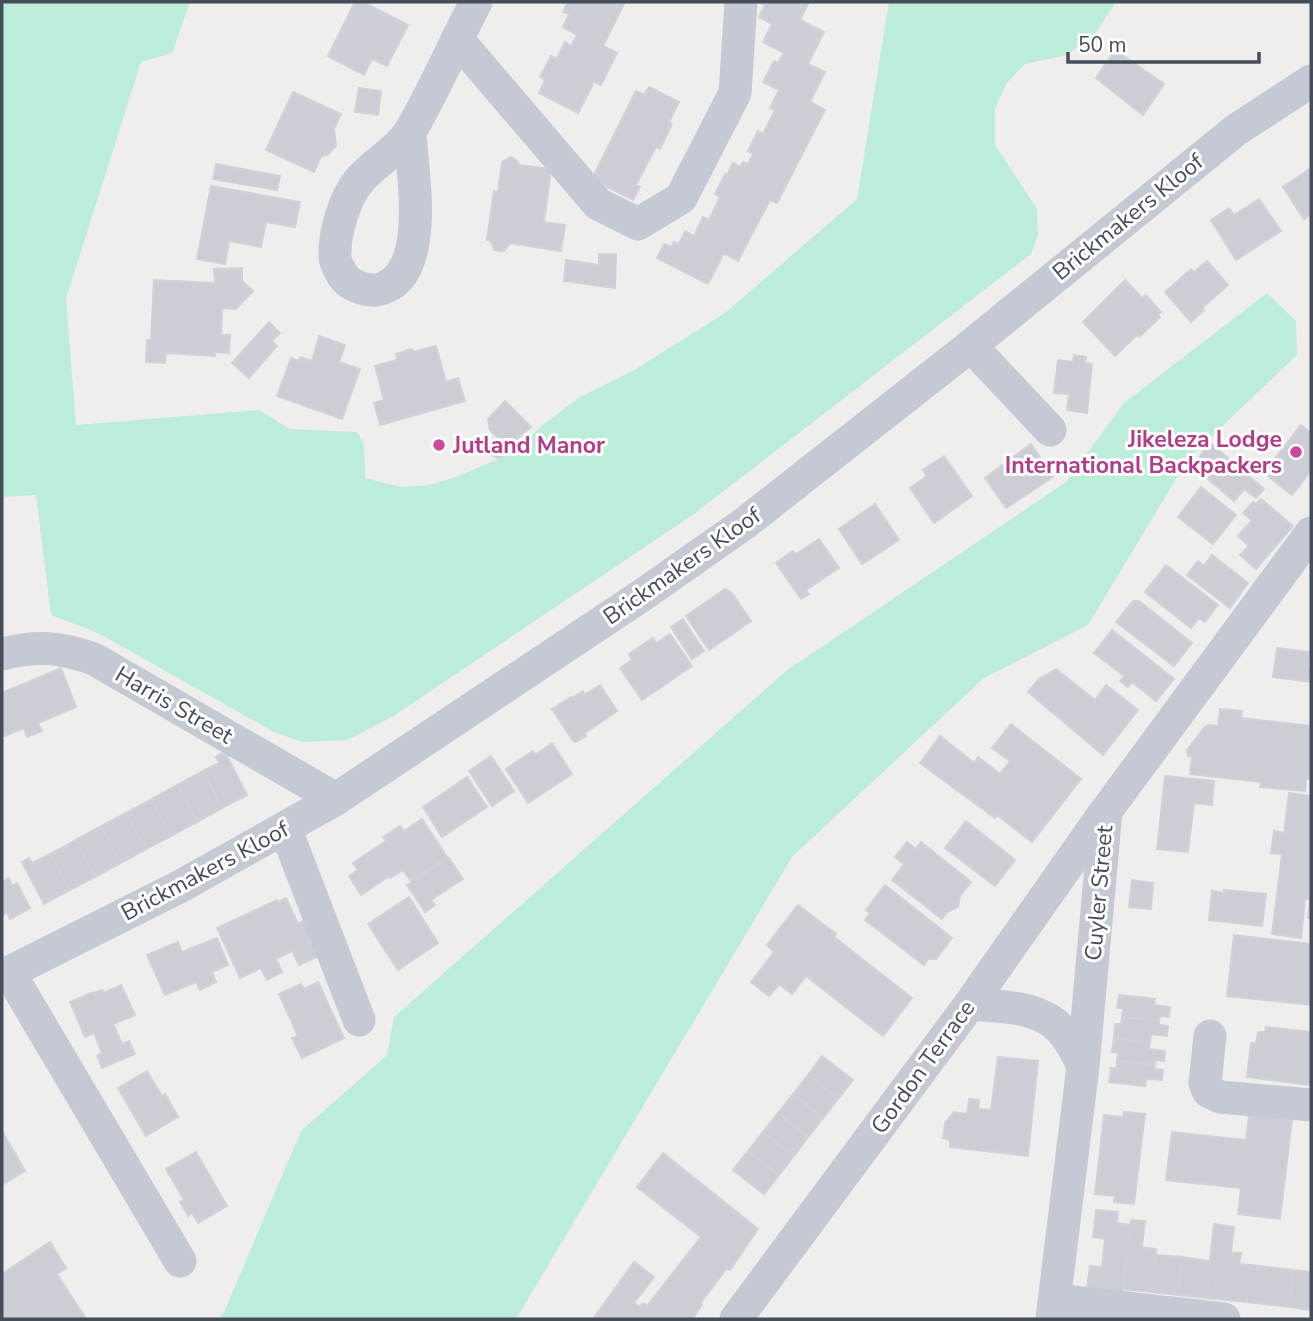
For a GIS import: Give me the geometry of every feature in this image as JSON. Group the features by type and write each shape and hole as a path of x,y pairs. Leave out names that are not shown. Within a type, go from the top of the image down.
{"street":[{"path":"410,133 476,2"},
{"path":"457,39 598,204 638,224 681,198 735,93 741,2"},
{"name":"Brickmakers Kloof","path":"5,974 181,886 336,799 640,596 745,523 971,346 1236,130 1311,81"},
{"path":"971,346 1051,430"},
{"name":"Cuyler Street","path":"1054,1310 1083,1066 1106,811 1311,533"},
{"name":"Harris Street","path":"2,654 41,647 64,649 94,659 336,799"},
{"name":"Gordon Terrace","path":"736,1319 970,1004 1106,811"},
{"path":"285,828 359,1020"},
{"path":"5,974 180,1261"},
{"path":"970,1004 1029,1010 1048,1019 1066,1035 1083,1066"},
{"path":"1210,1036 1205,1083 1208,1091 1220,1097 1311,1105"},
{"path":"1054,1310 1224,1319"}],"green space":[{"path":"2,2 190,2 172,53 141,62 66,299 76,425 259,410 290,429 357,432 364,444 365,478 401,487 429,485 456,477 515,452 540,427 580,397 636,369 725,313 857,199 889,2 1116,2 1094,35 1066,55 1025,64 1006,84 995,109 995,145 1037,209 1038,236 1031,254 694,514 392,717 347,740 302,742 274,732 98,633 51,615 36,495 2,497"},
{"path":"1267,293 1296,321 1297,355 1188,459 1088,625 984,678 792,857 516,1319 219,1319 301,1131 387,1055 394,1017 786,671 1066,482 1124,403"}],"building":[{"path":"355,2 363,2 408,25 387,66 372,59 364,75 328,56"},
{"path":"568,2 625,2 603,46 617,53 601,85 594,82 578,113 539,93 545,80 540,77 551,56 557,59 565,42 571,46 577,35 563,27 569,14 563,12"},
{"path":"758,2 809,2 800,20 824,32 808,64 825,72 810,102 825,110 777,203 770,200 738,261 724,253 708,284 657,258 664,244 671,247 674,242 679,244 685,231 694,236 703,217 709,220 720,197 715,194 725,174 727,175 733,163 740,167 743,162 748,164 753,154 748,151 758,131 763,134 775,110 770,108 779,90 763,82 774,61 778,63 784,53 763,42 772,24 759,17 765,5"},
{"path":"1115,50 1164,84 1143,115 1096,78"},
{"path":"649,87 679,102 660,149 656,147 636,185 640,187 633,200 592,179 636,91 644,95"},
{"path":"359,88 381,91 378,115 355,112"},
{"path":"293,92 341,114 334,129 336,146 327,155 321,156 314,172 266,150"},
{"path":"511,157 519,165 551,169 544,222 565,225 561,251 510,243 504,251 499,251 494,250 491,241 487,240 494,191 498,192 502,162"},
{"path":"216,164 280,176 277,190 213,179"},
{"path":"1311,168 1311,214 1304,219 1283,187"},
{"path":"211,186 300,202 295,227 266,222 261,247 229,241 225,264 197,259"},
{"path":"1259,199 1281,231 1236,260 1211,220 1229,208 1234,215"},
{"path":"599,254 616,254 615,288 564,281 566,260 599,265"},
{"path":"1207,261 1228,285 1202,308 1204,310 1191,322 1165,292 1191,269 1194,272"},
{"path":"242,268 242,281 253,291 236,309 222,308 221,335 230,335 229,353 215,352 215,356 166,353 165,363 146,362 147,340 151,340 154,280 215,283 214,269"},
{"path":"1125,280 1142,298 1146,295 1161,312 1158,314 1160,317 1115,356 1083,322"},
{"path":"269,322 280,333 272,341 277,346 249,378 232,363"},
{"path":"319,336 345,345 339,362 360,369 342,419 277,396 291,358 299,361 300,357 312,361"},
{"path":"436,346 446,382 458,378 465,401 380,425 374,403 384,400 375,366 397,360 396,354"},
{"path":"1074,355 1086,357 1085,363 1092,364 1087,413 1067,410 1069,394 1054,393 1058,360 1073,362"},
{"path":"505,401 531,427 508,447 506,455 498,458 491,455 488,448 491,440 498,438 490,430 488,419"},
{"name":"Jikeleza Lodge International Backpackers","path":"1301,425 1311,433 1311,471 1292,495 1264,473"},
{"path":"1208,441 1264,489 1256,498 1244,489 1234,501 1195,468"},
{"path":"1031,444 1053,477 1006,508 985,478"},
{"path":"944,456 972,496 934,523 910,488 927,476 923,470"},
{"path":"1201,487 1236,515 1213,544 1178,517"},
{"path":"1261,499 1293,526 1256,569 1240,555 1249,546 1238,536 1252,520 1243,513 1253,502 1256,504"},
{"path":"875,504 899,540 862,564 839,529"},
{"path":"819,539 839,568 806,590 809,594 801,599 776,563 793,551 796,554"},
{"path":"1212,555 1248,583 1230,608 1187,575 1198,561 1204,566"},
{"path":"1166,565 1218,605 1205,622 1199,618 1191,628 1145,592"},
{"path":"725,589 732,593 751,621 709,650 686,616"},
{"path":"1133,601 1139,601 1192,643 1174,666 1116,622"},
{"path":"683,619 704,651 692,659 671,627"},
{"path":"1112,630 1174,679 1156,701 1132,682 1128,687 1120,681 1124,676 1094,653"},
{"path":"670,634 692,666 642,700 620,668 632,660 629,654 653,638 656,643"},
{"path":"1277,648 1310,652 1308,667 1311,668 1311,682 1273,677"},
{"path":"61,668 76,707 38,723 42,731 27,737 24,728 2,737 2,693"},
{"path":"1056,669 1095,700 1106,685 1138,710 1103,755 1028,692 1039,679"},
{"path":"600,685 617,711 585,733 586,736 573,741 552,709 583,691 584,695"},
{"path":"1220,709 1242,711 1241,718 1311,726 1311,779 1306,779 1305,791 1260,787 1261,782 1190,774 1192,756 1188,756 1187,750 1204,728 1208,725 1218,726"},
{"path":"1011,724 1081,779 1032,842 920,763 940,736 974,763 978,757 1000,774 1010,761 992,748"},
{"path":"552,743 572,774 528,803 506,769 533,751 535,755"},
{"path":"222,753 227,756 247,795 222,808 203,771 219,763 216,757"},
{"path":"491,756 514,791 492,806 469,771"},
{"path":"203,771 222,808 197,822 177,785"},
{"path":"1165,776 1214,781 1212,805 1194,803 1188,852 1157,849"},
{"path":"467,777 487,807 442,837 423,807"},
{"path":"177,785 197,822 171,836 152,799"},
{"path":"1289,793 1311,796 1311,918 1308,918 1310,900 1305,899 1301,938 1272,934 1282,854 1271,853 1274,831 1284,833"},
{"path":"152,799 171,836 146,849 126,813"},
{"path":"126,813 146,849 121,863 101,826"},
{"path":"422,819 447,857 411,881 403,870 361,895 349,876 358,870 353,863 386,841 383,837 400,826 404,831"},
{"path":"966,821 1015,860 995,886 945,848"},
{"path":"101,826 121,863 95,877 76,840"},
{"path":"76,840 95,877 70,890 50,854"},
{"path":"907,842 916,849 921,842 971,882 960,896 958,907 947,912 942,919 892,880 904,864 895,857"},
{"path":"50,854 70,890 44,904 22,862 29,858 32,863"},
{"path":"449,858 463,879 431,900 435,905 425,912 407,885"},
{"path":"9,878 12,886 17,883 30,908 10,919 7,912 2,915 2,882"},
{"path":"1132,880 1153,883 1151,909 1129,907"},
{"path":"885,885 952,938 936,959 928,959 924,965 865,920 870,913 866,910"},
{"path":"1224,890 1266,894 1262,926 1209,920 1212,891 1224,893"},
{"path":"409,897 438,943 398,970 368,924"},
{"path":"286,898 298,924 305,920 321,955 299,965 292,951 276,959 282,972 267,980 261,968 240,978 217,928"},
{"path":"798,905 912,998 883,1036 806,976 792,994 779,984 769,996 751,982 774,952 767,945"},
{"path":"1234,935 1311,944 1311,1005 1227,996"},
{"path":"217,938 228,965 212,972 216,982 200,990 196,982 165,995 147,955 178,942 182,952"},
{"path":"318,982 344,1038 302,1058 292,1038 298,1036 279,994 301,984 304,989"},
{"path":"121,985 135,1015 113,1024 122,1044 129,1041 135,1054 102,1068 97,1056 102,1053 94,1033 85,1037 70,1002 102,990 104,993"},
{"path":"1119,995 1155,999 1154,1005 1170,1007 1169,1017 1160,1016 1159,1021 1122,1017 1123,1008 1117,1008"},
{"path":"1122,1017 1159,1021 1159,1025 1168,1026 1167,1036 1151,1034 1150,1043 1114,1038 1115,1024 1121,1024"},
{"path":"1266,1027 1311,1032 1311,1085 1247,1077 1251,1043 1256,1043 1258,1032 1265,1032"},
{"path":"1114,1038 1150,1043 1149,1049 1165,1051 1164,1061 1155,1060 1155,1065 1117,1061 1118,1053 1112,1052"},
{"path":"822,1056 853,1080 838,1099 808,1075"},
{"path":"998,1057 1038,1061 1028,1156 950,1147 950,1140 943,1138 945,1123 954,1112 967,1114 969,1099 979,1100 978,1109 991,1110"},
{"path":"1117,1061 1155,1065 1154,1069 1163,1070 1162,1080 1146,1079 1145,1086 1109,1082 1111,1068 1117,1069"},
{"path":"147,1071 178,1117 146,1136 118,1088"},
{"path":"808,1075 838,1099 823,1118 793,1094"},
{"path":"793,1094 823,1118 808,1137 778,1113"},
{"path":"1124,1112 1145,1114 1134,1204 1114,1202 1115,1196 1095,1194 1104,1115 1123,1117"},
{"path":"778,1113 808,1137 794,1156 763,1132"},
{"path":"1249,1115 1292,1120 1280,1219 1238,1214 1241,1188 1166,1180 1172,1132 1246,1140"},
{"path":"2,1131 25,1171 2,1185"},
{"path":"763,1132 794,1156 779,1175 748,1151"},
{"path":"748,1151 779,1175 764,1194 733,1170"},
{"path":"196,1152 227,1206 198,1223 192,1213 188,1216 180,1202 184,1200 166,1169"},
{"path":"663,1153 758,1229 730,1270 727,1268 700,1304 702,1305 692,1319 593,1319 634,1262 654,1277 634,1303 640,1307 643,1303 647,1306 701,1237 637,1187"},
{"path":"1096,1210 1118,1212 1117,1223 1131,1225 1122,1298 1086,1294 1090,1266 1102,1267 1105,1239 1093,1237"},
{"path":"1131,1220 1145,1221 1142,1247 1156,1249 1151,1292 1123,1289"},
{"path":"1214,1224 1234,1227 1231,1252 1241,1253 1239,1264 1251,1265 1247,1302 1206,1298"},
{"path":"50,1242 66,1268 57,1274 86,1319 2,1319 2,1274"},
{"path":"1155,1255 1182,1257 1178,1295 1151,1292"},
{"path":"1182,1257 1210,1261 1206,1298 1178,1295"},
{"path":"1251,1265 1293,1270 1289,1307 1247,1302"},
{"path":"1293,1270 1311,1272 1311,1310 1289,1307"}],"place":[{"name":"Jutland Manor","path":"439,445"},
{"name":"Jikeleza Lodge International Backpackers","path":"1296,452"}]}
